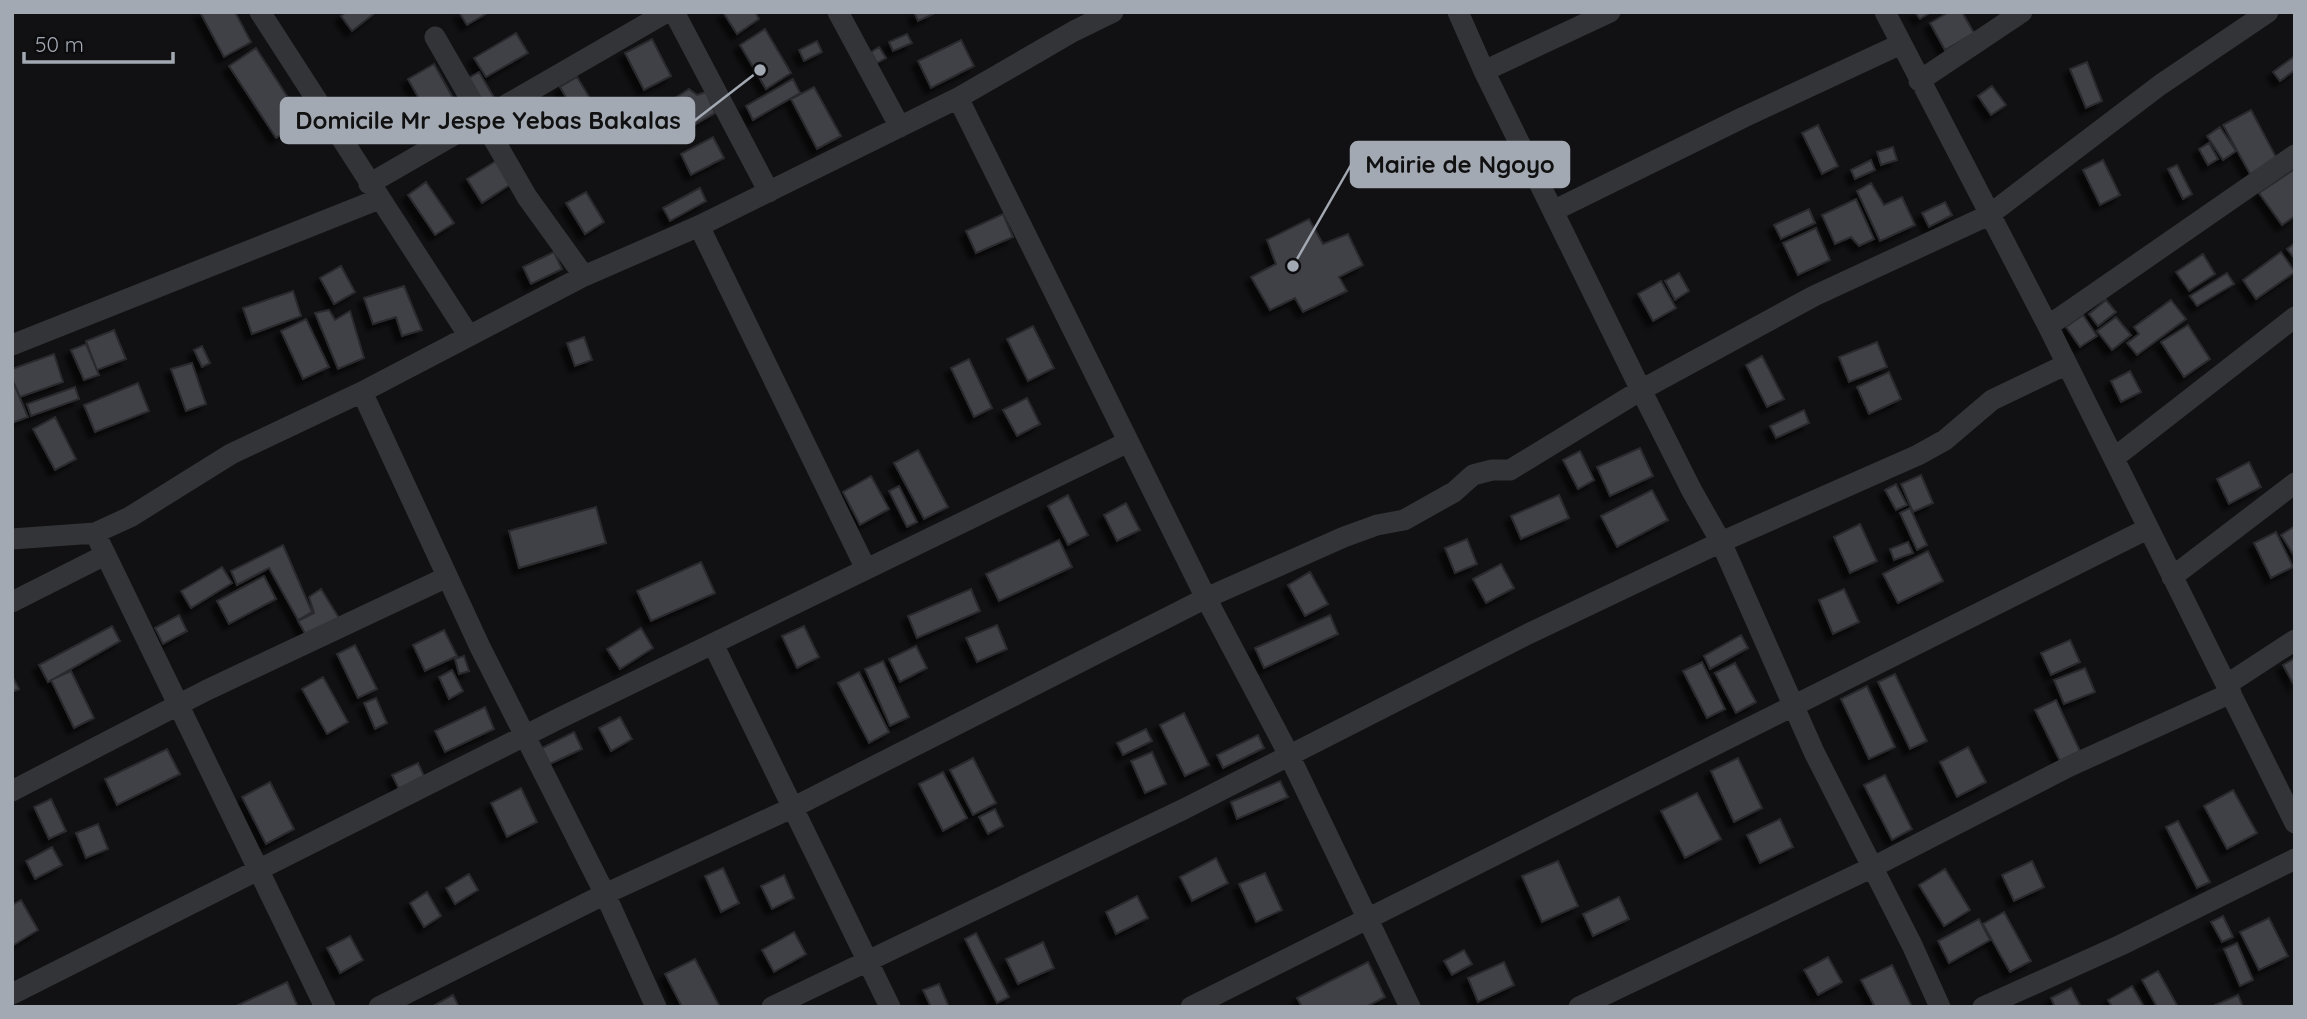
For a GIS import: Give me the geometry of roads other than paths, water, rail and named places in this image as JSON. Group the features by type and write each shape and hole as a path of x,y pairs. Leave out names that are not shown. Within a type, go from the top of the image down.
{"street":[{"path":"260,12 469,336"},
{"path":"12,345 374,192 481,118 667,12"},
{"path":"674,12 769,192"},
{"path":"838,12 900,127"},
{"path":"12,539 95,533 130,517 231,454 362,392 584,276 699,226 958,99 1070,22 1113,12"},
{"path":"1458,12 1553,211 1720,542 1793,706 1940,1007"},
{"path":"1484,71 1610,12"},
{"path":"1885,12 2048,326 2295,823"},
{"path":"1919,81 2022,12"},
{"path":"379,1007 605,894 794,807 1206,598 1344,537 1377,525 1404,520 1454,492 1473,475 1492,470 1510,470 1642,390 1814,296 1989,215 2160,85 2268,12"},
{"path":"435,37 527,197 584,276"},
{"path":"1553,211 1744,117 1901,44"},
{"path":"958,99 1206,598 1289,755 1410,1007"},
{"path":"2048,326 2295,155"},
{"path":"699,226 866,569"},
{"path":"2114,458 2295,317"},
{"path":"772,1007 1184,808 1528,634 1720,542 1918,455 1945,440 1992,400 2067,364"},
{"path":"362,392 447,577 605,894 656,1007"},
{"path":"12,994 524,736 1128,442"},
{"path":"2172,577 2295,483"},
{"path":"1191,1007 2147,529"},
{"path":"95,533 325,1007"},
{"path":"12,602 105,555"},
{"path":"12,791 178,705 447,577"},
{"path":"1579,1007 1872,867 2229,689 2295,639"},
{"path":"713,644 890,1007"},
{"path":"1983,1007 2121,945 2295,859"}],"place":[{"name":"Domicile Mr Jespe Yebas Bakalas","path":"760,70"},
{"name":"Mairie de Ngoyo","path":"1293,266"}]}
